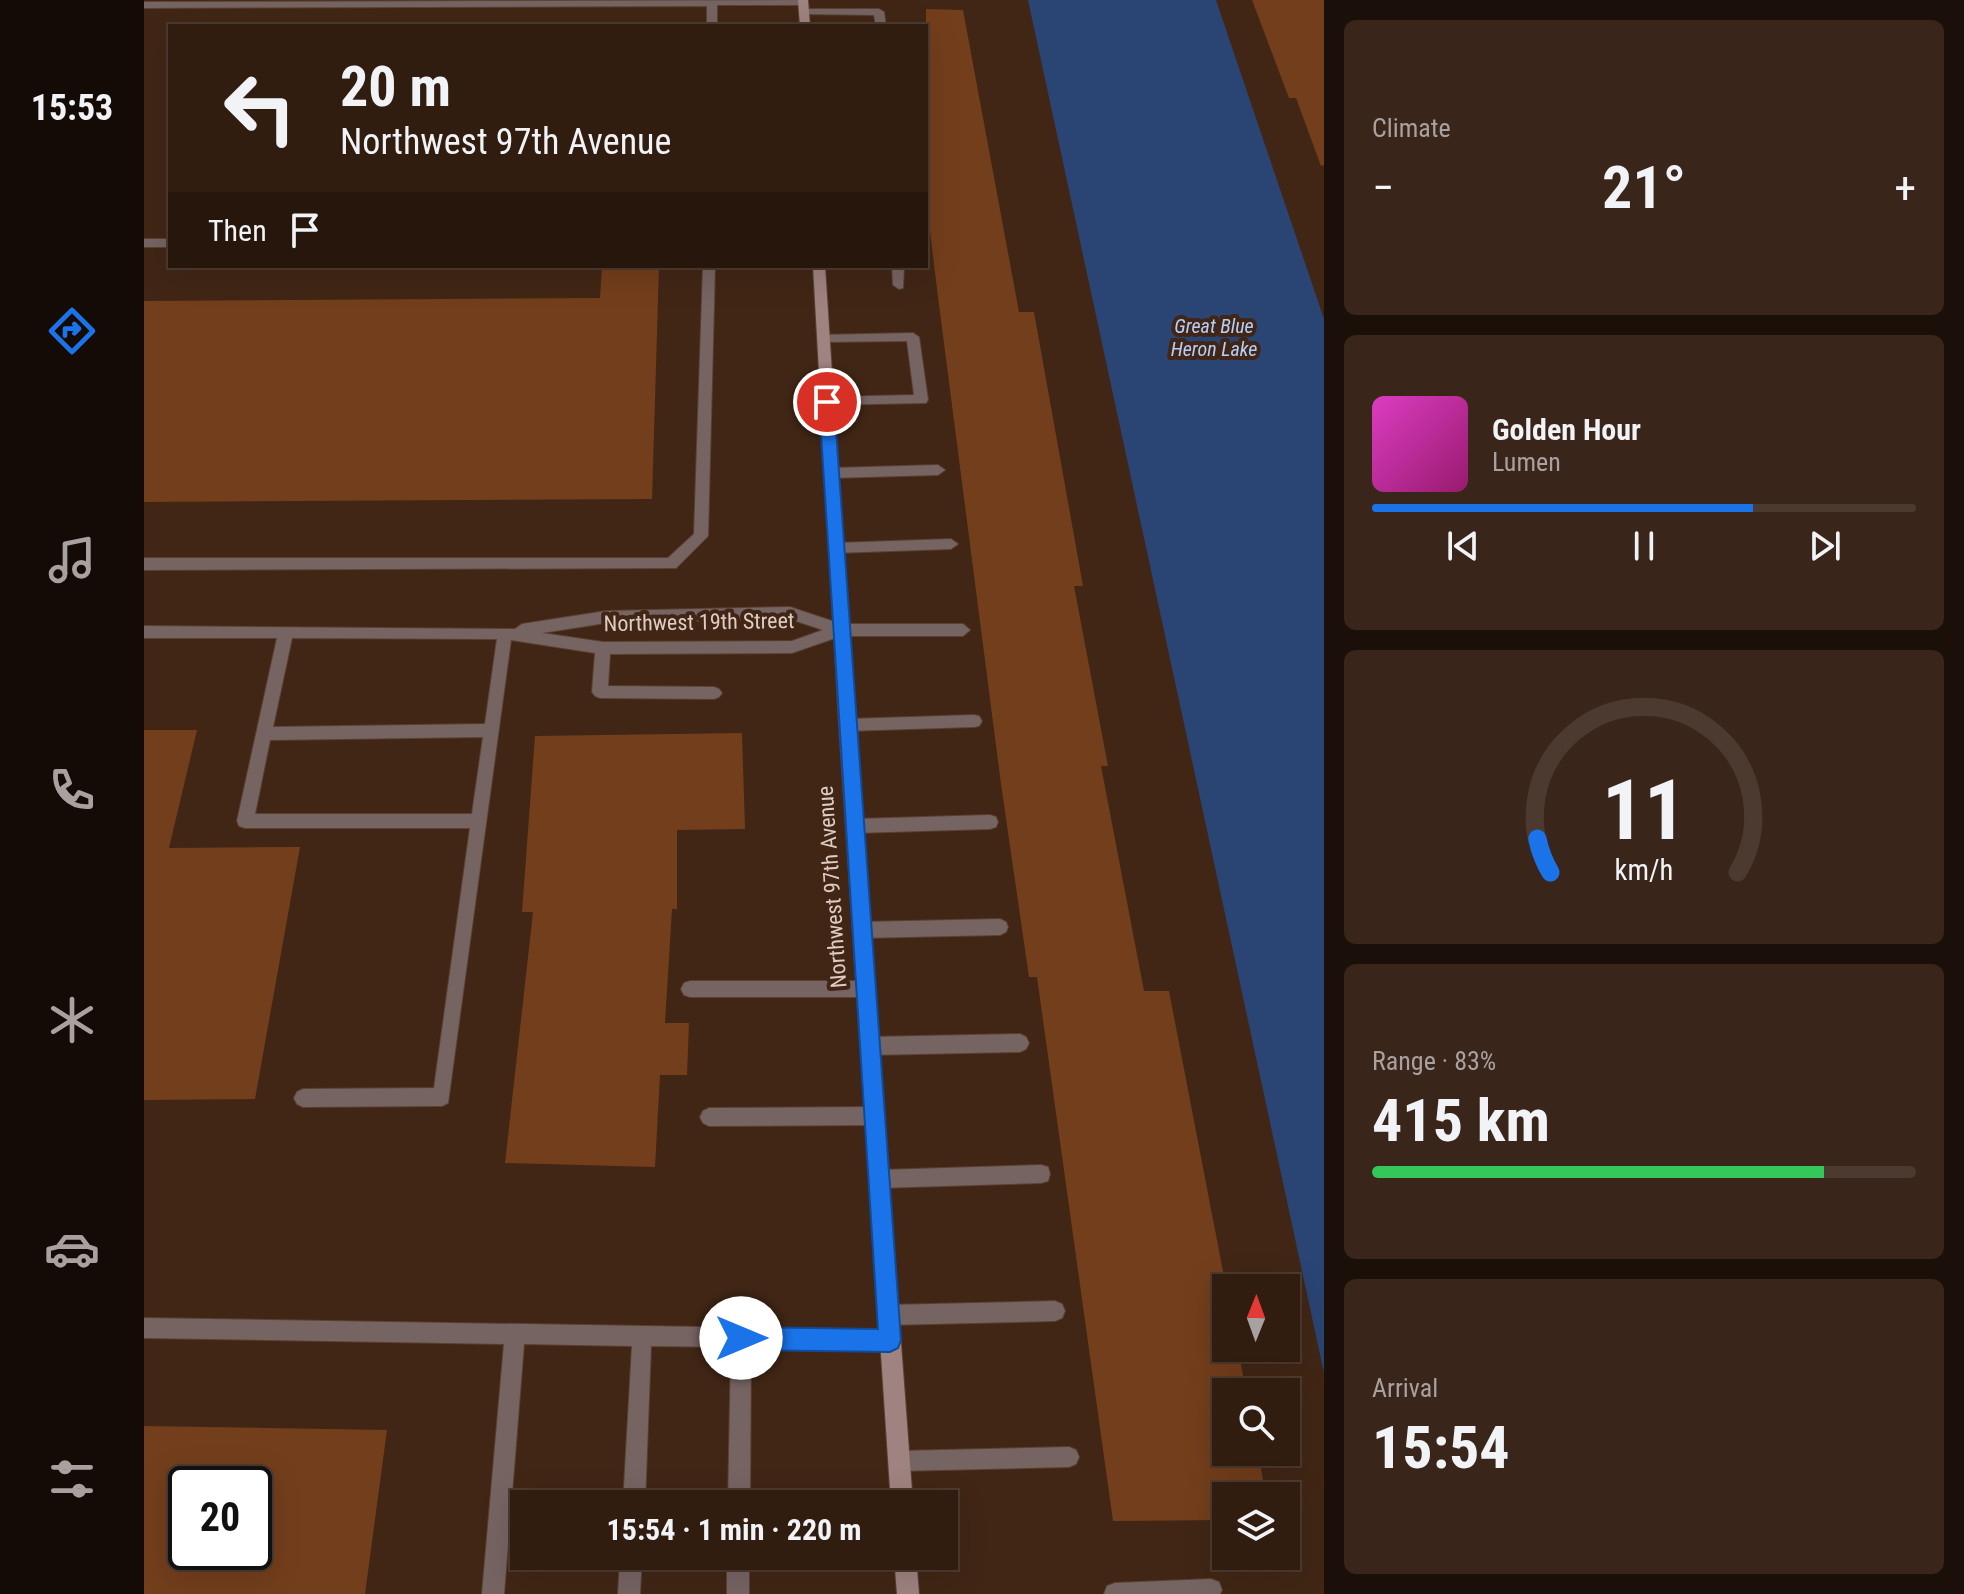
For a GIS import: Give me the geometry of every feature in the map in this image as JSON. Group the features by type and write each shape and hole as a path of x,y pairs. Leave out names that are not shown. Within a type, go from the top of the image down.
{"street":[{"name":"Northwest 97th Avenue","path":"819,268 835,548 901,1490"},
{"path":"906,1570 908,1594"}],"lane":[{"path":"712,3 712,24"},
{"path":"144,5 804,5 879,12 881,24"},
{"path":"144,243 168,243"},
{"path":"144,564 671,564 701,536 709,268"},
{"path":"898,268 899,285"},
{"path":"823,338 913,337 921,400 827,402"},
{"path":"831,473 938,470"},
{"path":"835,548 951,544"},
{"name":"Northwest 19th Street","path":"505,633 606,617 760,613 790,613 841,630"},
{"path":"841,630 963,630"},
{"name":"Northwest 19th Street","path":"144,632 505,633 603,648 792,647 841,630"},
{"path":"286,632 245,821 479,821"},
{"path":"303,1098 442,1097 505,633"},
{"path":"603,648 600,692 714,693"},
{"path":"847,725 974,721"},
{"path":"264,734 490,730"},
{"path":"855,826 990,822"},
{"path":"861,930 1000,927"},
{"path":"690,989 866,989"},
{"path":"869,1046 1020,1043"},
{"path":"709,1117 874,1116"},
{"path":"879,1179 1041,1174"},
{"path":"888,1315 1055,1311"},
{"path":"144,1328 890,1340"},
{"path":"493,1594 515,1334"},
{"path":"635,1490 642,1336"},
{"path":"739,1490 741,1338"},
{"path":"899,1461 1069,1457"},
{"path":"629,1594 630,1570"},
{"path":"738,1570 738,1594"},
{"path":"1115,1594 1211,1590"}],"water":[{"name":"Great Blue Heron Lake","path":"1028,0 1216,0 1324,319 1324,1373"}],"building":[{"path":"1252,0 1324,0 1324,165 1321,166 1296,98 1289,98"},
{"path":"926,9 963,10 1019,312 1034,312 1083,586 1074,586 1108,766 1101,766 1144,991 1169,991 1223,1274 1212,1274 1212,1362 1241,1362 1243,1378 1212,1378 1212,1466 1261,1466 1263,1482 1212,1482 1212,1520 1113,1521 1037,977 1029,977 1001,784 938,297 928,214"},
{"path":"602,268 659,268 652,499 144,502 144,301 600,298"},
{"path":"144,730 197,730 169,848 300,847 255,1099 144,1100"},
{"path":"742,733 745,829 677,830 677,909 672,909 665,1023 689,1023 687,1075 660,1075 655,1167 505,1163 533,912 522,912 535,736"},
{"path":"144,1426 387,1430 365,1594 144,1594"}],"route":[{"path":"741,1338 890,1340 827,402"}]}
